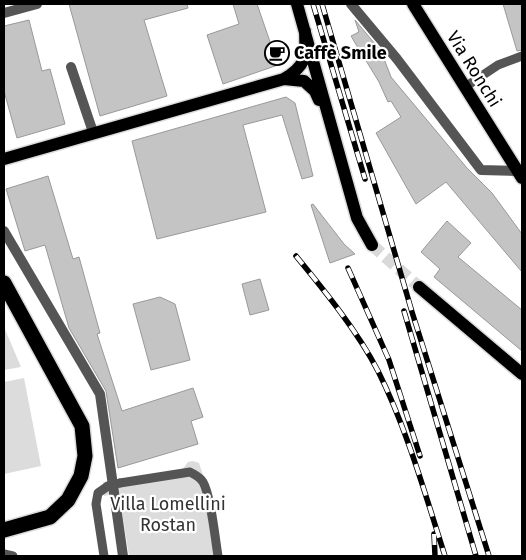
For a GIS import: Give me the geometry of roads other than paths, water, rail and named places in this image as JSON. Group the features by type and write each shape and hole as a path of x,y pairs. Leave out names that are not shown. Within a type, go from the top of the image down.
{"highway":[{"path":"4,283 82,426 85,456 81,476 68,500 50,517 11,529"}],"main road":[{"path":"297,4 357,218 372,244"},
{"name":"Via Ronchi","path":"413,4 520,174"},
{"path":"4,159 93,132 284,80 300,70 306,52 305,31"},
{"path":"284,80 304,81 315,91 328,118"},
{"path":"419,287 522,374"}],"street":[{"path":"4,13 37,4"},
{"path":"351,4 397,59 481,170 520,174"},
{"path":"71,67 93,132"},
{"path":"4,231 100,394 123,556"}],"lane":[{"path":"465,87 498,65 522,56"},
{"path":"104,556 96,504 98,493 108,486 120,483 190,472 198,476 203,482 207,493 218,556"},
{"path":"4,554 13,556"}],"tunnel":[{"path":"372,245 419,287"}],"railway":[{"path":"313,4 365,179"},
{"path":"322,4 412,312 489,556"},
{"path":"296,256 351,326 378,371 407,439 445,556"},
{"path":"348,268 389,360 420,456"},
{"path":"404,311 476,556"},
{"path":"434,534 435,556"}],"place":[{"name":"Caffè Smile","path":"277,53"}],"park label":[{"name":"Villa Lomellini Rostan","path":"168,514"}]}
